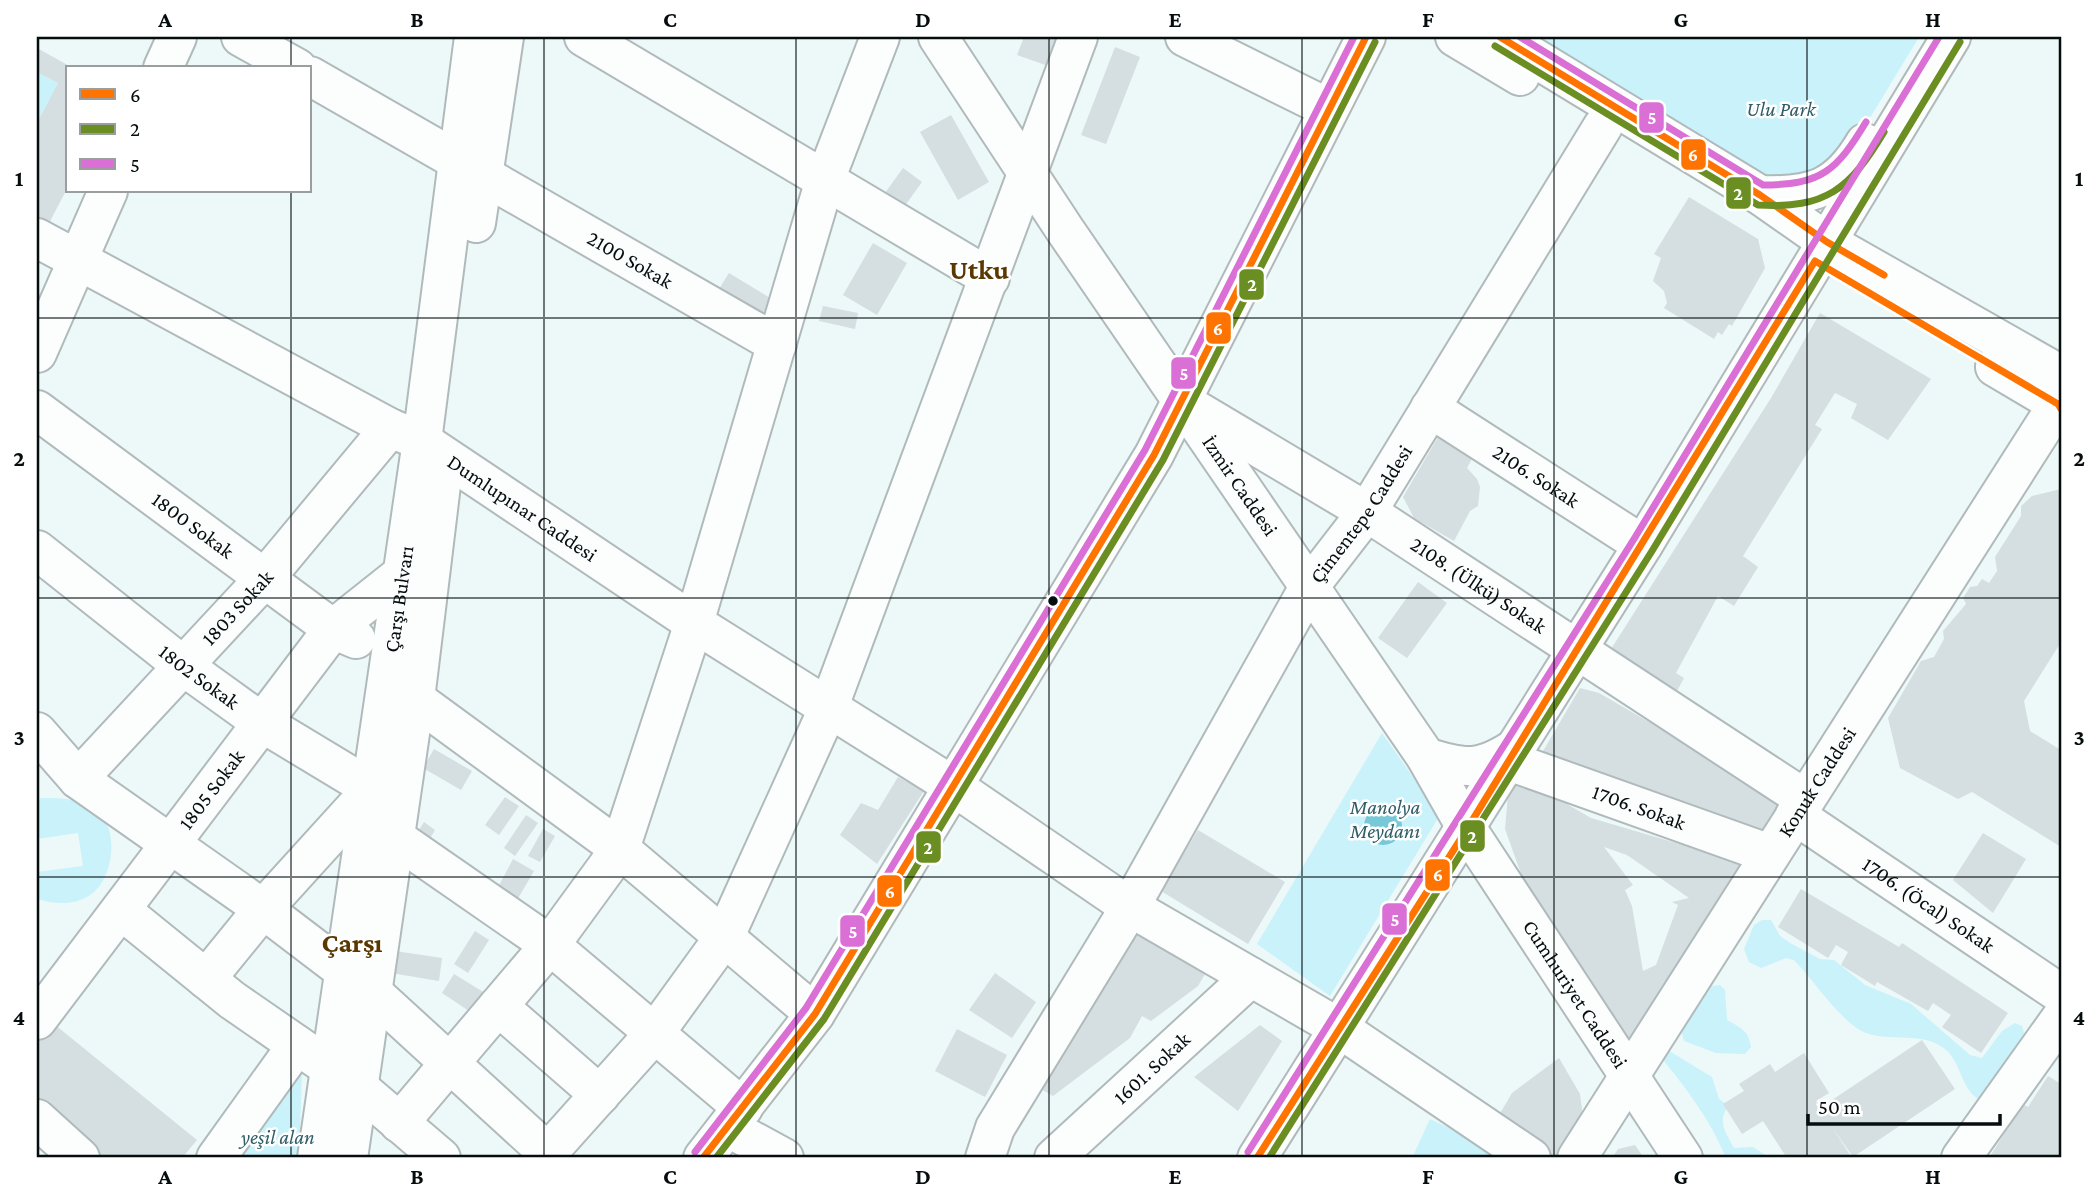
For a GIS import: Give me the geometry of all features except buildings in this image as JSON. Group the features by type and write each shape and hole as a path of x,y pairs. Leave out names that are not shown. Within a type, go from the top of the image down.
{"street":[{"path":"164,66 177,37"},
{"path":"241,37 293,66"},
{"name":"Çarşı Bulvarı","path":"470,168 474,37"},
{"name":"Çarşı Bulvarı","path":"378,814 397,679 401,575 419,442 470,168 504,37"},
{"path":"584,37 990,278"},
{"path":"399,1123 550,945 620,849 694,623 824,180 880,37"},
{"name":"İzmir Caddesi","path":"938,37 1181,401 1426,757"},
{"path":"37,732 78,779 263,909 358,982 545,1156 654,1034 725,936 828,709 1078,37"},
{"path":"1185,37 1328,108"},
{"path":"703,1158 815,1014 1154,455 1366,37"},
{"path":"1455,37 1821,252 2061,399"},
{"path":"1500,37 1760,195 1821,252"},
{"path":"1760,195 1791,197 1820,190 1850,169 1928,37"},
{"path":"1257,1158 1577,652 1951,37"},
{"name":"2100 Sokak","path":"312,77 777,344"},
{"name":"Çimentepe Caddesi","path":"985,1158 995,1128 1130,907 1309,587 1367,512 1603,126"},
{"path":"37,353 108,192"},
{"name":"Dumlupınar Caddesi","path":"37,238 419,442 694,623 953,786 1130,907 1339,1028 1531,1158"},
{"name":"Konuk Caddesi","path":"1577,1158 2061,399"},
{"name":"2108. (Ülkü) Sokak","path":"1181,401 1367,512 1577,652 1800,807"},
{"name":"2106. Sokak","path":"1430,408 1643,545"},
{"name":"1800 Sokak","path":"37,410 334,629 620,849 815,1014"},
{"name":"Çarşı Bulvarı","path":"317,1158 344,1076 358,982 397,679 419,442"},
{"name":"1803 Sokak","path":"78,779 265,578 419,442"},
{"name":"1802 Sokak","path":"37,550 182,666 261,722 550,945 654,1034 736,1118 784,1158"},
{"name":"1805 Sokak","path":"37,1020 334,629 401,575"},
{"path":"1426,757 1456,766 1480,767 1513,754"},
{"name":"1706. Sokak","path":"1513,754 1770,854"},
{"name":"Cumhuriyet Caddesi","path":"1426,757 1467,829 1683,1158"},
{"name":"1706. (Öcal) Sokak","path":"1800,807 2061,994"},
{"path":"206,979 263,909 378,814"},
{"path":"121,910 206,979 344,1076 441,1158"},
{"name":"1601. Sokak","path":"1054,1158 1251,976"},
{"path":"498,1006 600,1095"},
{"path":"1961,1158 2061,1018"},
{"path":"216,1158 297,1045"},
{"name":"Çarşı Bulvarı","path":"344,1076 348,1158"}],"green space":[{"name":"Ulu Park","path":"1528,37 1919,37 1845,159 1820,173 1762,181"},
{"path":"37,72 58,83 37,123"},
{"name":"Manolya Meydanı","path":"1382,733 1440,815 1330,996 1257,944"},
{"path":"41,798 78,801 92,807 105,820 111,843 108,867 98,888 84,899 64,903 37,899 37,872 83,866 78,833 37,839 37,802"},
{"path":"1762,920 1771,920 1780,936 1790,943 1820,959 1834,960 1865,985 1911,1004 1970,1055 1982,1058 2002,1031 2015,1023 2022,1026 2026,1038 1981,1101 1969,1090 1955,1061 1945,1049 1927,1040 1876,1036 1857,1028 1838,1011 1794,960 1786,958 1761,968 1749,962 1744,949 1754,925"},
{"path":"1720,985 1725,990 1727,1020 1743,1030 1750,1042 1751,1047 1745,1054 1716,1053 1684,1041 1681,1030 1710,986"},
{"path":"1666,1049 1712,1077 1719,1099 1729,1106 1723,1122 1734,1148 1753,1147 1770,1158 1726,1158 1705,1117 1660,1056"},
{"name":"yeşil alan","path":"302,1071 299,1158 245,1158 238,1152"},
{"path":"1430,1119 1513,1158 1412,1158"}],"water":[{"path":"1383,807 1397,812 1402,826 1397,840 1383,845 1369,840 1364,826 1369,812"}],"transit line":[{"name":"5","path":"695,1152 806,1008 1145,450 1354,37"},
{"name":"6","path":"703,1158 815,1014 1154,455 1366,37"},
{"name":"6","path":"1500,37 1760,195 1827,242 1884,275"},
{"name":"5","path":"1520,37 1763,185 1800,182 1826,171 1846,152 1866,122"},
{"name":"5","path":"1248,1152 1634,539 1939,37"},
{"name":"2","path":"716,1158 824,1019 1163,460 1375,42"},
{"name":"2","path":"1269,1158 1652,551 1960,42"},
{"name":"2","path":"1495,46 1758,205 1802,203 1819,199 1834,191 1860,168 1884,132"},
{"name":"6","path":"1257,1158 1467,829 1815,261 2058,404 2061,409"}],"district":[{"name":"Utku","path":"979,269"},
{"name":"Çarşı","path":"352,942"}]}
